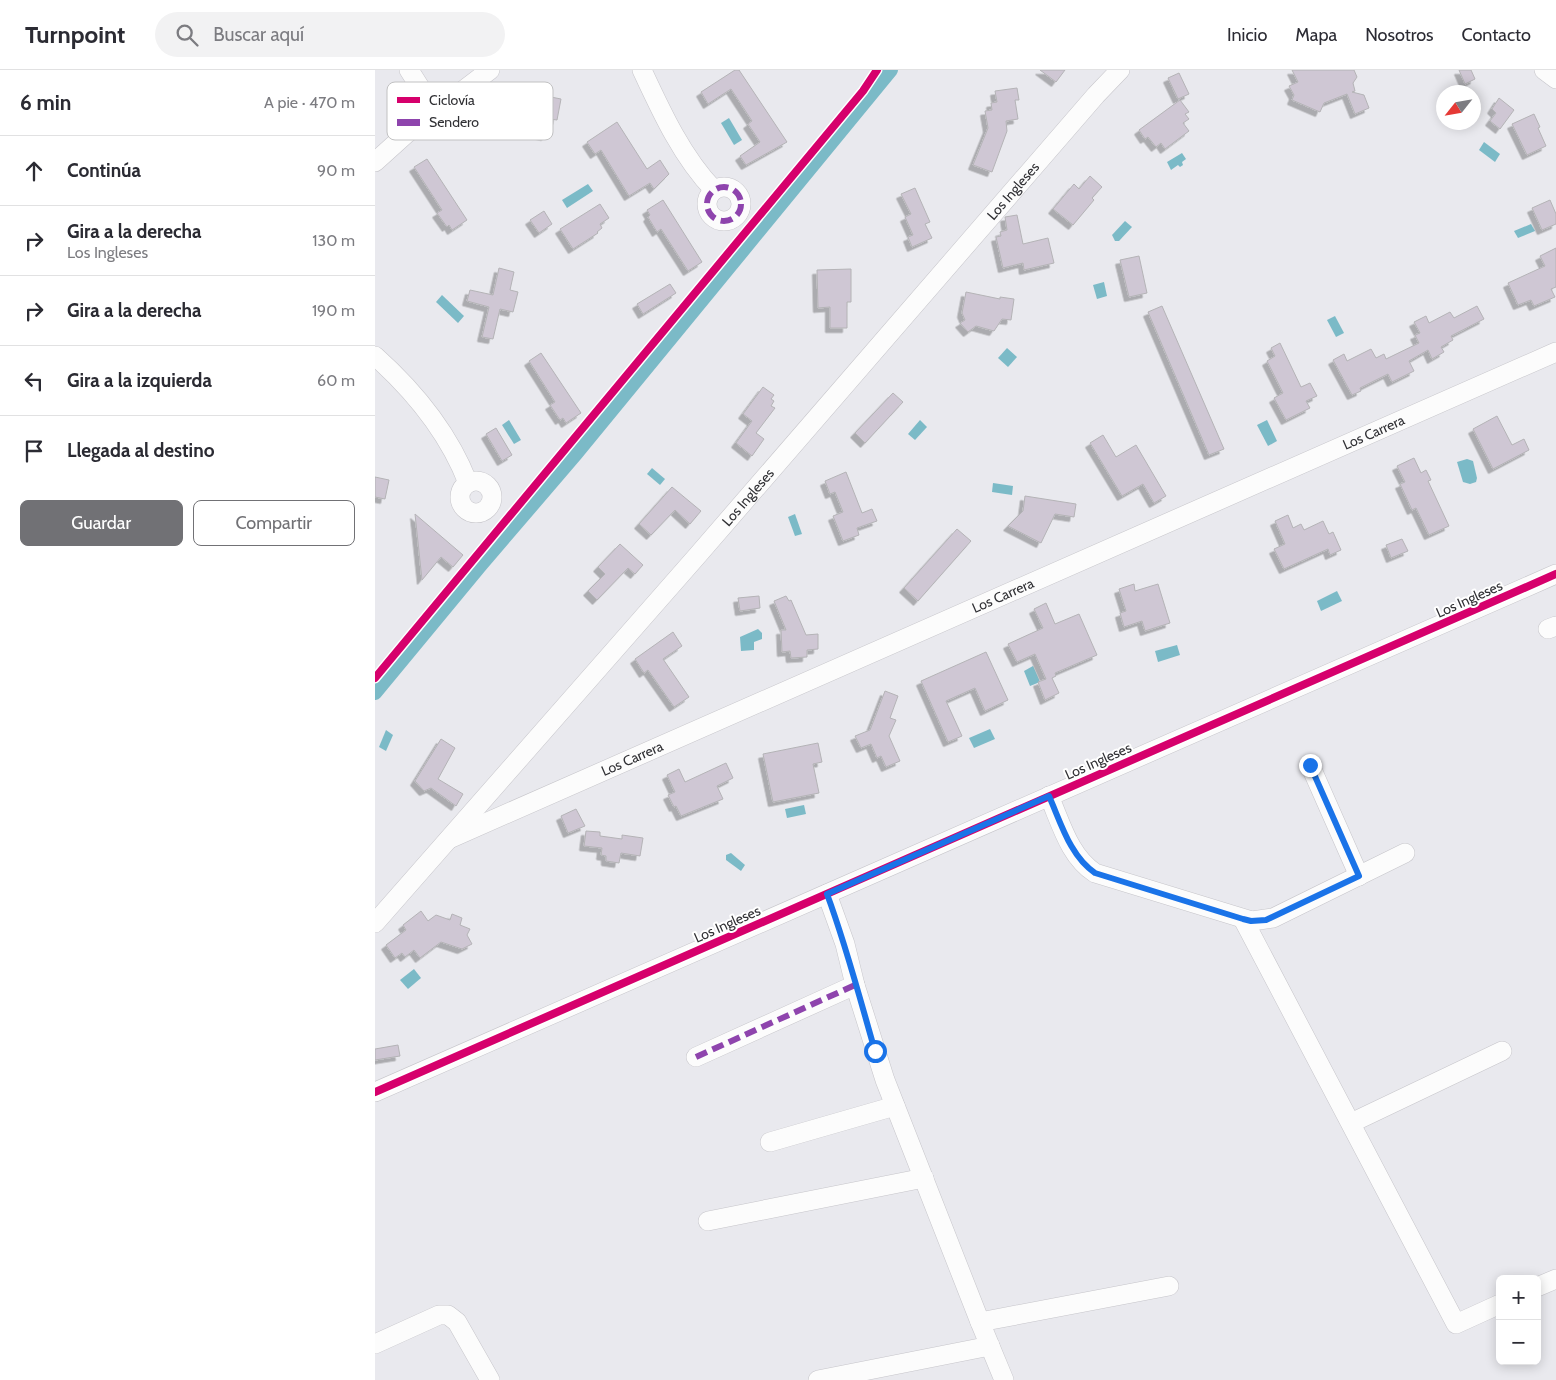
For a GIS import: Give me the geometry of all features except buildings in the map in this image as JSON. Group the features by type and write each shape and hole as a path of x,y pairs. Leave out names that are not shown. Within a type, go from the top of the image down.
{"street":[{"path":"409,70 417,82"},
{"path":"474,82 490,70"},
{"path":"642,70 653,95 686,153 714,190"},
{"name":"Los Ingleses","path":"375,923 697,556 1090,102 1120,70"},
{"path":"1544,70 1556,79"},
{"path":"375,162 401,140"},
{"name":"Los Carrera","path":"449,839 1556,352"},
{"path":"375,356 398,378 424,409 449,446 468,483"},
{"name":"Los Ingleses","path":"375,1092 1556,574"},
{"path":"1310,765 1359,876"},
{"path":"1049,796 1073,851 1083,864 1095,873 1243,919 1260,921 1273,918 1405,853"},
{"path":"827,894 845,944 875,1051 895,1106 1004,1380"},
{"path":"1243,919 1456,1324 1496,1306"},
{"path":"697,1057 855,985"},
{"path":"1351,1123 1502,1051"},
{"path":"770,1142 895,1106"},
{"path":"708,1221 924,1178"},
{"path":"1541,1285 1556,1279"},
{"path":"980,1322 1169,1286"},
{"path":"375,1344 439,1315 448,1315 457,1322 490,1380"},
{"path":"818,1380 990,1346"}],"water":[{"path":"729,118 742,140 734,145 721,123"},
{"path":"1484,142 1500,154 1495,162 1479,150"},
{"path":"1182,153 1186,159 1182,162 1183,165 1180,167 1178,165 1171,170 1167,162"},
{"path":"588,184 593,191 567,208 562,200"},
{"path":"1125,221 1132,227 1119,241 1115,241 1112,235"},
{"path":"1531,224 1535,231 1518,238 1514,231"},
{"path":"1104,282 1107,296 1097,299 1093,285"},
{"path":"442,295 464,316 458,323 436,302"},
{"path":"1335,316 1344,333 1336,337 1327,320"},
{"path":"1007,348 1017,357 1008,367 998,358"},
{"path":"509,420 521,440 514,444 502,425"},
{"path":"920,420 927,427 915,440 908,434"},
{"path":"1267,420 1277,441 1268,446 1257,425"},
{"path":"1467,459 1473,461 1477,478 1476,482 1470,484 1463,482 1457,462"},
{"path":"652,468 665,479 660,485 647,474"},
{"path":"993,483 1013,486 1012,495 992,492"},
{"path":"795,514 802,534 795,536 788,517"},
{"path":"1337,591 1342,601 1321,611 1317,601"},
{"path":"758,629 762,633 762,639 754,642 754,650 741,651 740,637"},
{"path":"1177,645 1180,655 1158,662 1155,651"},
{"path":"1033,666 1040,682 1030,686 1024,671"},
{"path":"990,729 995,739 974,748 969,738"},
{"path":"386,730 393,735 386,751 379,747"},
{"path":"804,805 806,814 787,818 785,809"},
{"path":"731,853 745,865 741,871 726,860 726,855"},
{"path":"414,969 421,978 408,989 400,980"}],"waterway":[{"path":"375,693 576,454 891,70"}],"marked path":[{"path":"724,187 736,192 741,204 736,216 724,221 712,216 707,204 712,192 724,187"},
{"path":"696,1057 855,985"}],"cycle path":[{"path":"375,678 863,91 877,70"},
{"path":"375,1092 1556,574"}],"route":[{"path":"875,1051 845,944 827,894 1049,796 1073,851 1083,864 1095,873 1243,919 1251,921 1266,920 1359,876 1310,765"}]}
